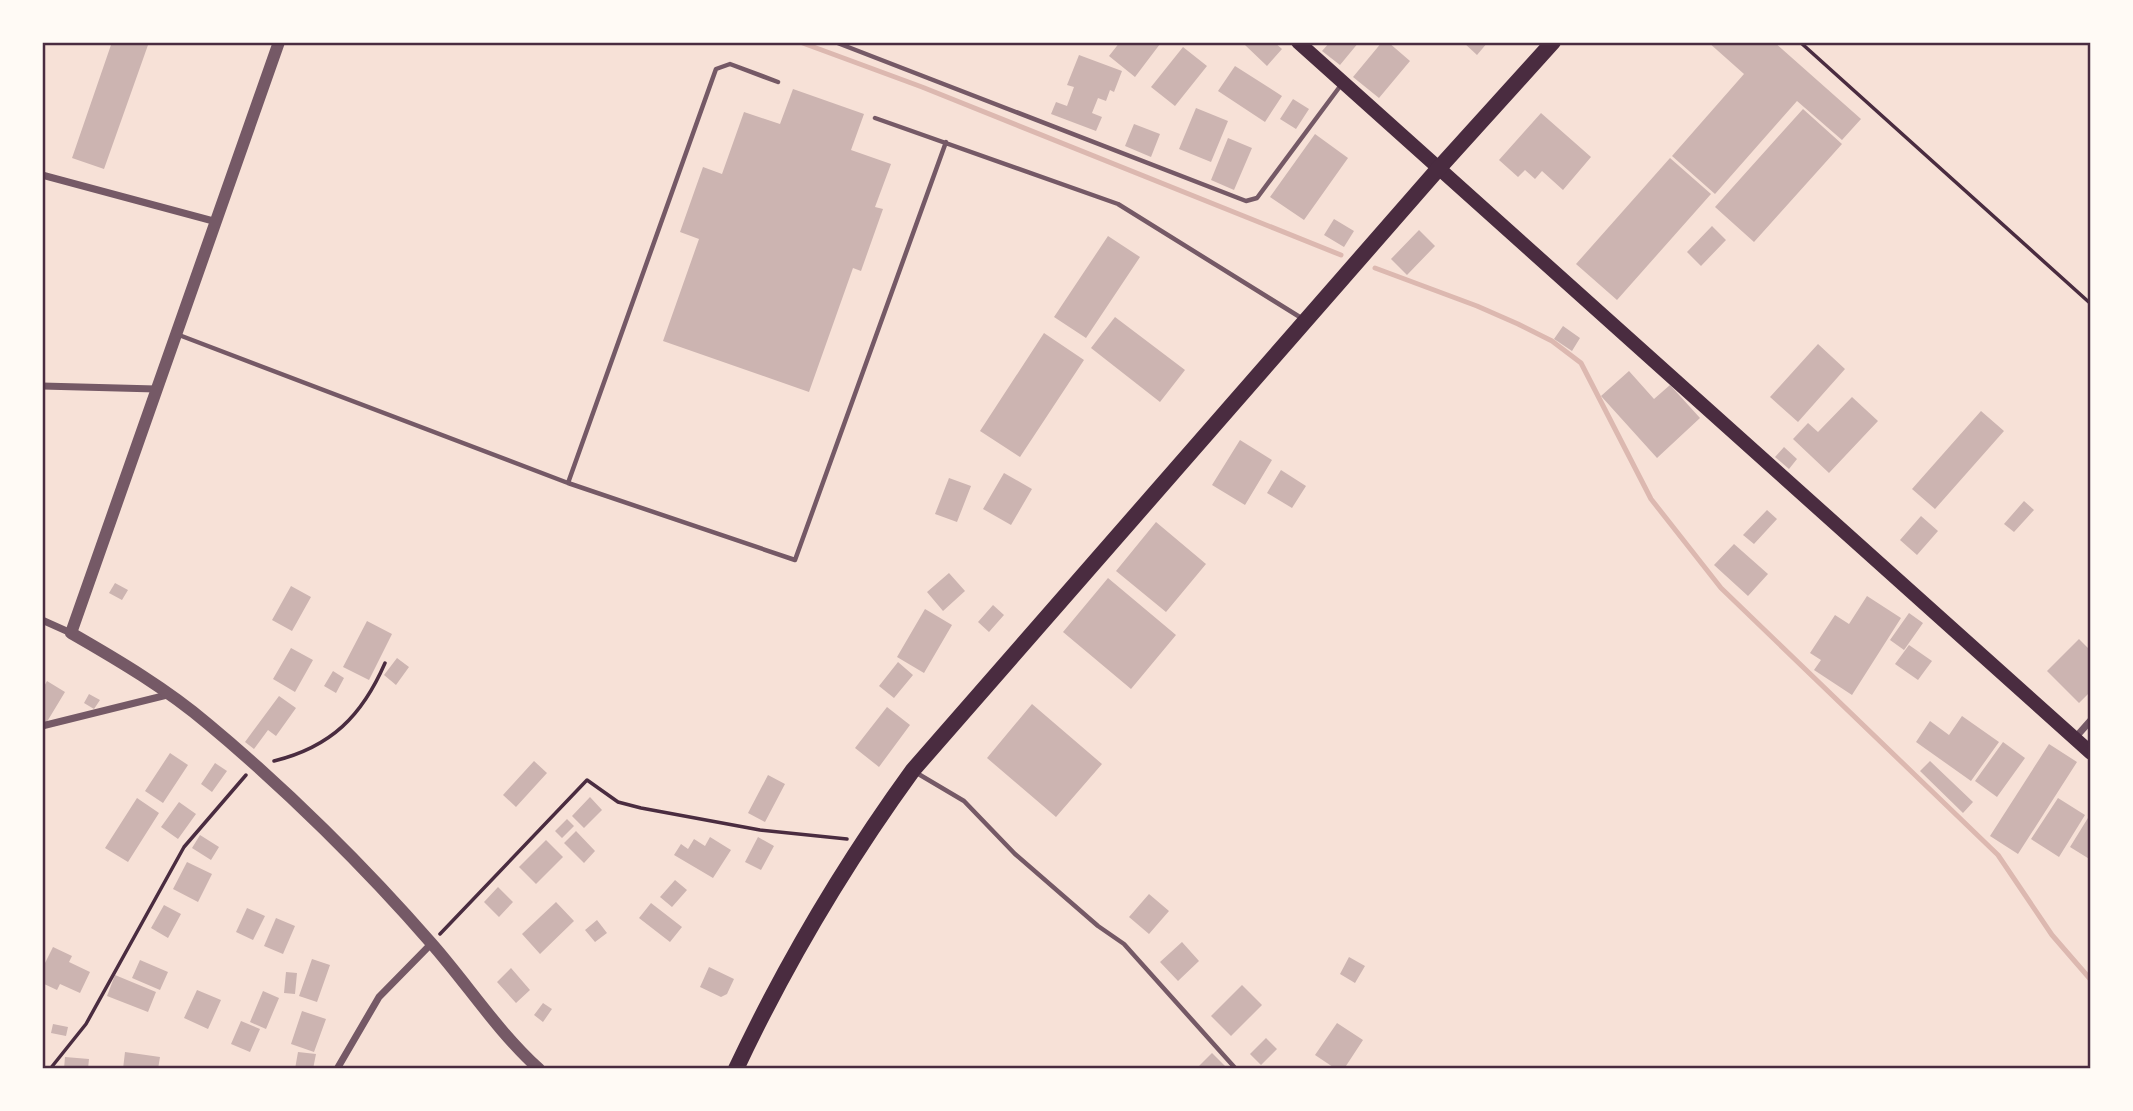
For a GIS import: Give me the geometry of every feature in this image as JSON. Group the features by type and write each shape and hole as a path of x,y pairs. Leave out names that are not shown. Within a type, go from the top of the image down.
{"highway":[{"path":"736,1069 810,923 861,841 913,770 1439,168 1553,42"}],"main road":[{"path":"1298,42 2091,753"}],"street":[{"path":"71,633 279,42"},
{"path":"42,175 217,222"},
{"path":"42,386 156,389"},
{"path":"42,620 71,633 207,723 335,842 432,943 519,1051 539,1069"},
{"path":"42,726 167,695"},
{"path":"2075,739 2091,720"},
{"path":"337,1069 379,997 432,943"}],"lane":[{"path":"835,42 1246,201 1257,198 1344,82"},
{"path":"568,483 716,69 730,64 778,82"},
{"path":"875,118 1118,204 1306,321"},
{"path":"178,334 568,483 795,559 946,142"},
{"path":"913,770 964,801 1015,854 1098,926 1124,944 1236,1069"}],"path":[{"path":"1800,42 2091,304"},
{"path":"50,1069 86,1024 184,847 254,766 305,752 327,740 357,713 372,692 385,663"},
{"path":"432,943 469,900 587,780 618,802 641,808 760,830 861,841"}],"building":[{"path":"112,42 148,45 104,169 72,158"},
{"path":"1120,42 1160,44 1135,77 1109,56"},
{"path":"1247,42 1274,42 1282,49 1267,66 1245,45"},
{"path":"1330,42 1359,42 1340,65 1322,51"},
{"path":"1382,42 1388,42 1410,61 1379,98 1353,77"},
{"path":"1463,42 1488,42 1477,55"},
{"path":"1708,42 1774,42 1861,119 1842,140 1797,101 1715,194 1672,156 1744,74"},
{"path":"1183,47 1207,66 1175,106 1151,87"},
{"path":"1079,55 1122,71 1114,92 1110,90 1106,101 1098,98 1092,113 1102,117 1096,131 1051,114 1056,102 1067,106 1074,87 1067,85"},
{"path":"1235,66 1282,96 1265,122 1218,91"},
{"path":"793,89 864,114 851,150 891,164 875,207 883,209 861,271 853,268 809,392 663,341 699,239 680,232 703,167 722,174 744,112 780,124"},
{"path":"1293,99 1309,109 1296,129 1280,119"},
{"path":"1196,108 1228,121 1211,162 1179,149"},
{"path":"1803,109 1842,144 1754,242 1715,207"},
{"path":"1541,113 1591,157 1563,190 1542,171 1535,179 1525,170 1518,177 1499,160"},
{"path":"1134,124 1160,134 1151,157 1125,146"},
{"path":"1315,134 1348,158 1304,220 1270,197"},
{"path":"1228,138 1252,148 1234,190 1211,180"},
{"path":"1670,158 1711,194 1617,300 1576,264"},
{"path":"1334,219 1354,231 1344,247 1324,235"},
{"path":"1712,226 1726,240 1701,266 1687,252"},
{"path":"1419,230 1435,246 1407,275 1391,259"},
{"path":"1108,236 1140,257 1086,338 1054,317"},
{"path":"1115,317 1185,370 1160,402 1091,348"},
{"path":"1563,326 1580,338 1572,351 1554,339"},
{"path":"1044,333 1084,360 1020,457 980,431"},
{"path":"1818,344 1845,369 1798,422 1770,397"},
{"path":"1629,371 1654,399 1670,385 1700,418 1657,458 1601,396"},
{"path":"1852,397 1878,421 1829,473 1793,439 1808,423 1818,432"},
{"path":"1981,411 2004,431 1935,509 1912,489"},
{"path":"1240,440 1272,460 1245,505 1212,485"},
{"path":"1784,447 1797,459 1789,469 1775,457"},
{"path":"1281,470 1306,486 1292,508 1267,493"},
{"path":"1004,473 1032,489 1011,525 983,509"},
{"path":"949,478 971,486 957,522 935,514"},
{"path":"2024,501 2034,510 2014,532 2004,524"},
{"path":"1767,510 1777,519 1754,544 1743,535"},
{"path":"1921,516 1938,531 1917,555 1900,540"},
{"path":"1156,522 1206,564 1166,612 1116,571"},
{"path":"1734,544 1768,574 1748,596 1714,565"},
{"path":"949,573 965,591 943,611 927,592"},
{"path":"1108,578 1176,635 1131,689 1063,632"},
{"path":"115,583 128,590 122,600 109,593"},
{"path":"291,586 311,597 292,631 272,620"},
{"path":"1867,596 1901,618 1852,695 1814,670 1821,660 1810,653 1835,615 1849,624"},
{"path":"993,605 1004,615 989,632 978,622"},
{"path":"925,609 952,625 924,673 897,657"},
{"path":"1909,613 1923,623 1904,650 1890,640"},
{"path":"367,621 392,634 369,680 343,667"},
{"path":"2079,639 2091,651 2091,691 2079,703 2047,671"},
{"path":"1909,645 1932,661 1918,680 1895,664"},
{"path":"291,648 313,660 295,692 273,679"},
{"path":"397,658 409,667 396,685 384,675"},
{"path":"898,662 913,675 894,698 879,686"},
{"path":"333,671 344,678 336,693 324,686"},
{"path":"47,681 65,692 45,725 42,723 42,690"},
{"path":"89,694 100,700 94,709 84,703"},
{"path":"279,696 296,708 276,736 268,730 254,749 245,742"},
{"path":"1032,704 1102,764 1056,817 987,758"},
{"path":"887,707 910,725 879,767 855,748"},
{"path":"1962,716 1999,742 1971,781 1916,742 1930,721 1949,735"},
{"path":"2003,742 2025,758 1997,797 1975,781"},
{"path":"2049,744 2077,762 2018,854 1990,836"},
{"path":"170,753 188,765 163,803 145,791"},
{"path":"534,761 547,773 516,807 503,795"},
{"path":"1930,761 1973,802 1963,813 1920,771"},
{"path":"215,763 227,771 212,792 201,784"},
{"path":"768,775 785,784 765,822 748,813"},
{"path":"590,797 602,810 584,828 572,816"},
{"path":"137,798 159,813 128,862 105,848"},
{"path":"2058,798 2085,815 2059,857 2031,839"},
{"path":"179,802 196,814 178,839 161,827"},
{"path":"2091,813 2091,860 2070,847"},
{"path":"567,819 574,826 562,838 555,831"},
{"path":"576,831 595,851 584,863 564,843"},
{"path":"200,835 219,847 211,860 192,848"},
{"path":"710,837 731,850 713,878 674,855 681,844 688,849 694,839 705,846"},
{"path":"758,837 774,846 761,870 745,862"},
{"path":"546,840 563,857 536,884 519,867"},
{"path":"187,862 212,874 198,902 173,889"},
{"path":"675,880 687,890 672,907 660,897"},
{"path":"498,887 513,902 499,917 484,902"},
{"path":"1149,894 1169,911 1149,934 1129,917"},
{"path":"556,902 574,921 540,954 522,934"},
{"path":"651,903 682,927 670,942 639,918"},
{"path":"164,905 181,914 168,938 151,928"},
{"path":"247,908 265,916 253,940 236,932"},
{"path":"276,918 295,926 283,954 264,946"},
{"path":"597,920 607,933 595,942 585,930"},
{"path":"1182,942 1199,961 1178,981 1160,962"},
{"path":"53,947 72,956 69,962 90,972 80,993 60,984 57,990 42,983 42,969"},
{"path":"1349,957 1365,966 1355,983 1340,974"},
{"path":"312,959 330,965 317,1002 299,996"},
{"path":"140,960 168,972 160,990 132,978"},
{"path":"709,967 734,979 727,994 721,997 700,987"},
{"path":"511,968 530,990 516,1003 497,982"},
{"path":"286,972 297,973 295,994 284,993"},
{"path":"115,975 156,992 148,1012 107,996"},
{"path":"1242,985 1262,1005 1231,1036 1211,1016"},
{"path":"197,990 221,1000 208,1029 184,1018"},
{"path":"263,991 279,998 266,1029 250,1022"},
{"path":"543,1003 552,1009 543,1022 534,1015"},
{"path":"302,1011 326,1019 314,1052 291,1044"},
{"path":"241,1021 260,1029 250,1052 231,1044"},
{"path":"1337,1023 1363,1040 1344,1069 1336,1069 1315,1055"},
{"path":"53,1024 68,1027 66,1036 51,1033"},
{"path":"1266,1038 1277,1049 1261,1065 1250,1054"},
{"path":"125,1052 160,1057 158,1069 123,1069"},
{"path":"298,1052 316,1054 313,1069 295,1069"},
{"path":"1212,1053 1228,1069 1196,1069"},
{"path":"65,1057 89,1059 88,1069 64,1069"}],"waterway":[{"path":"800,42 922,87 1341,255"},
{"path":"1375,268 1518,324 1552,341 1581,363 1651,499 1721,588 1998,855 2052,935 2091,980"}]}
